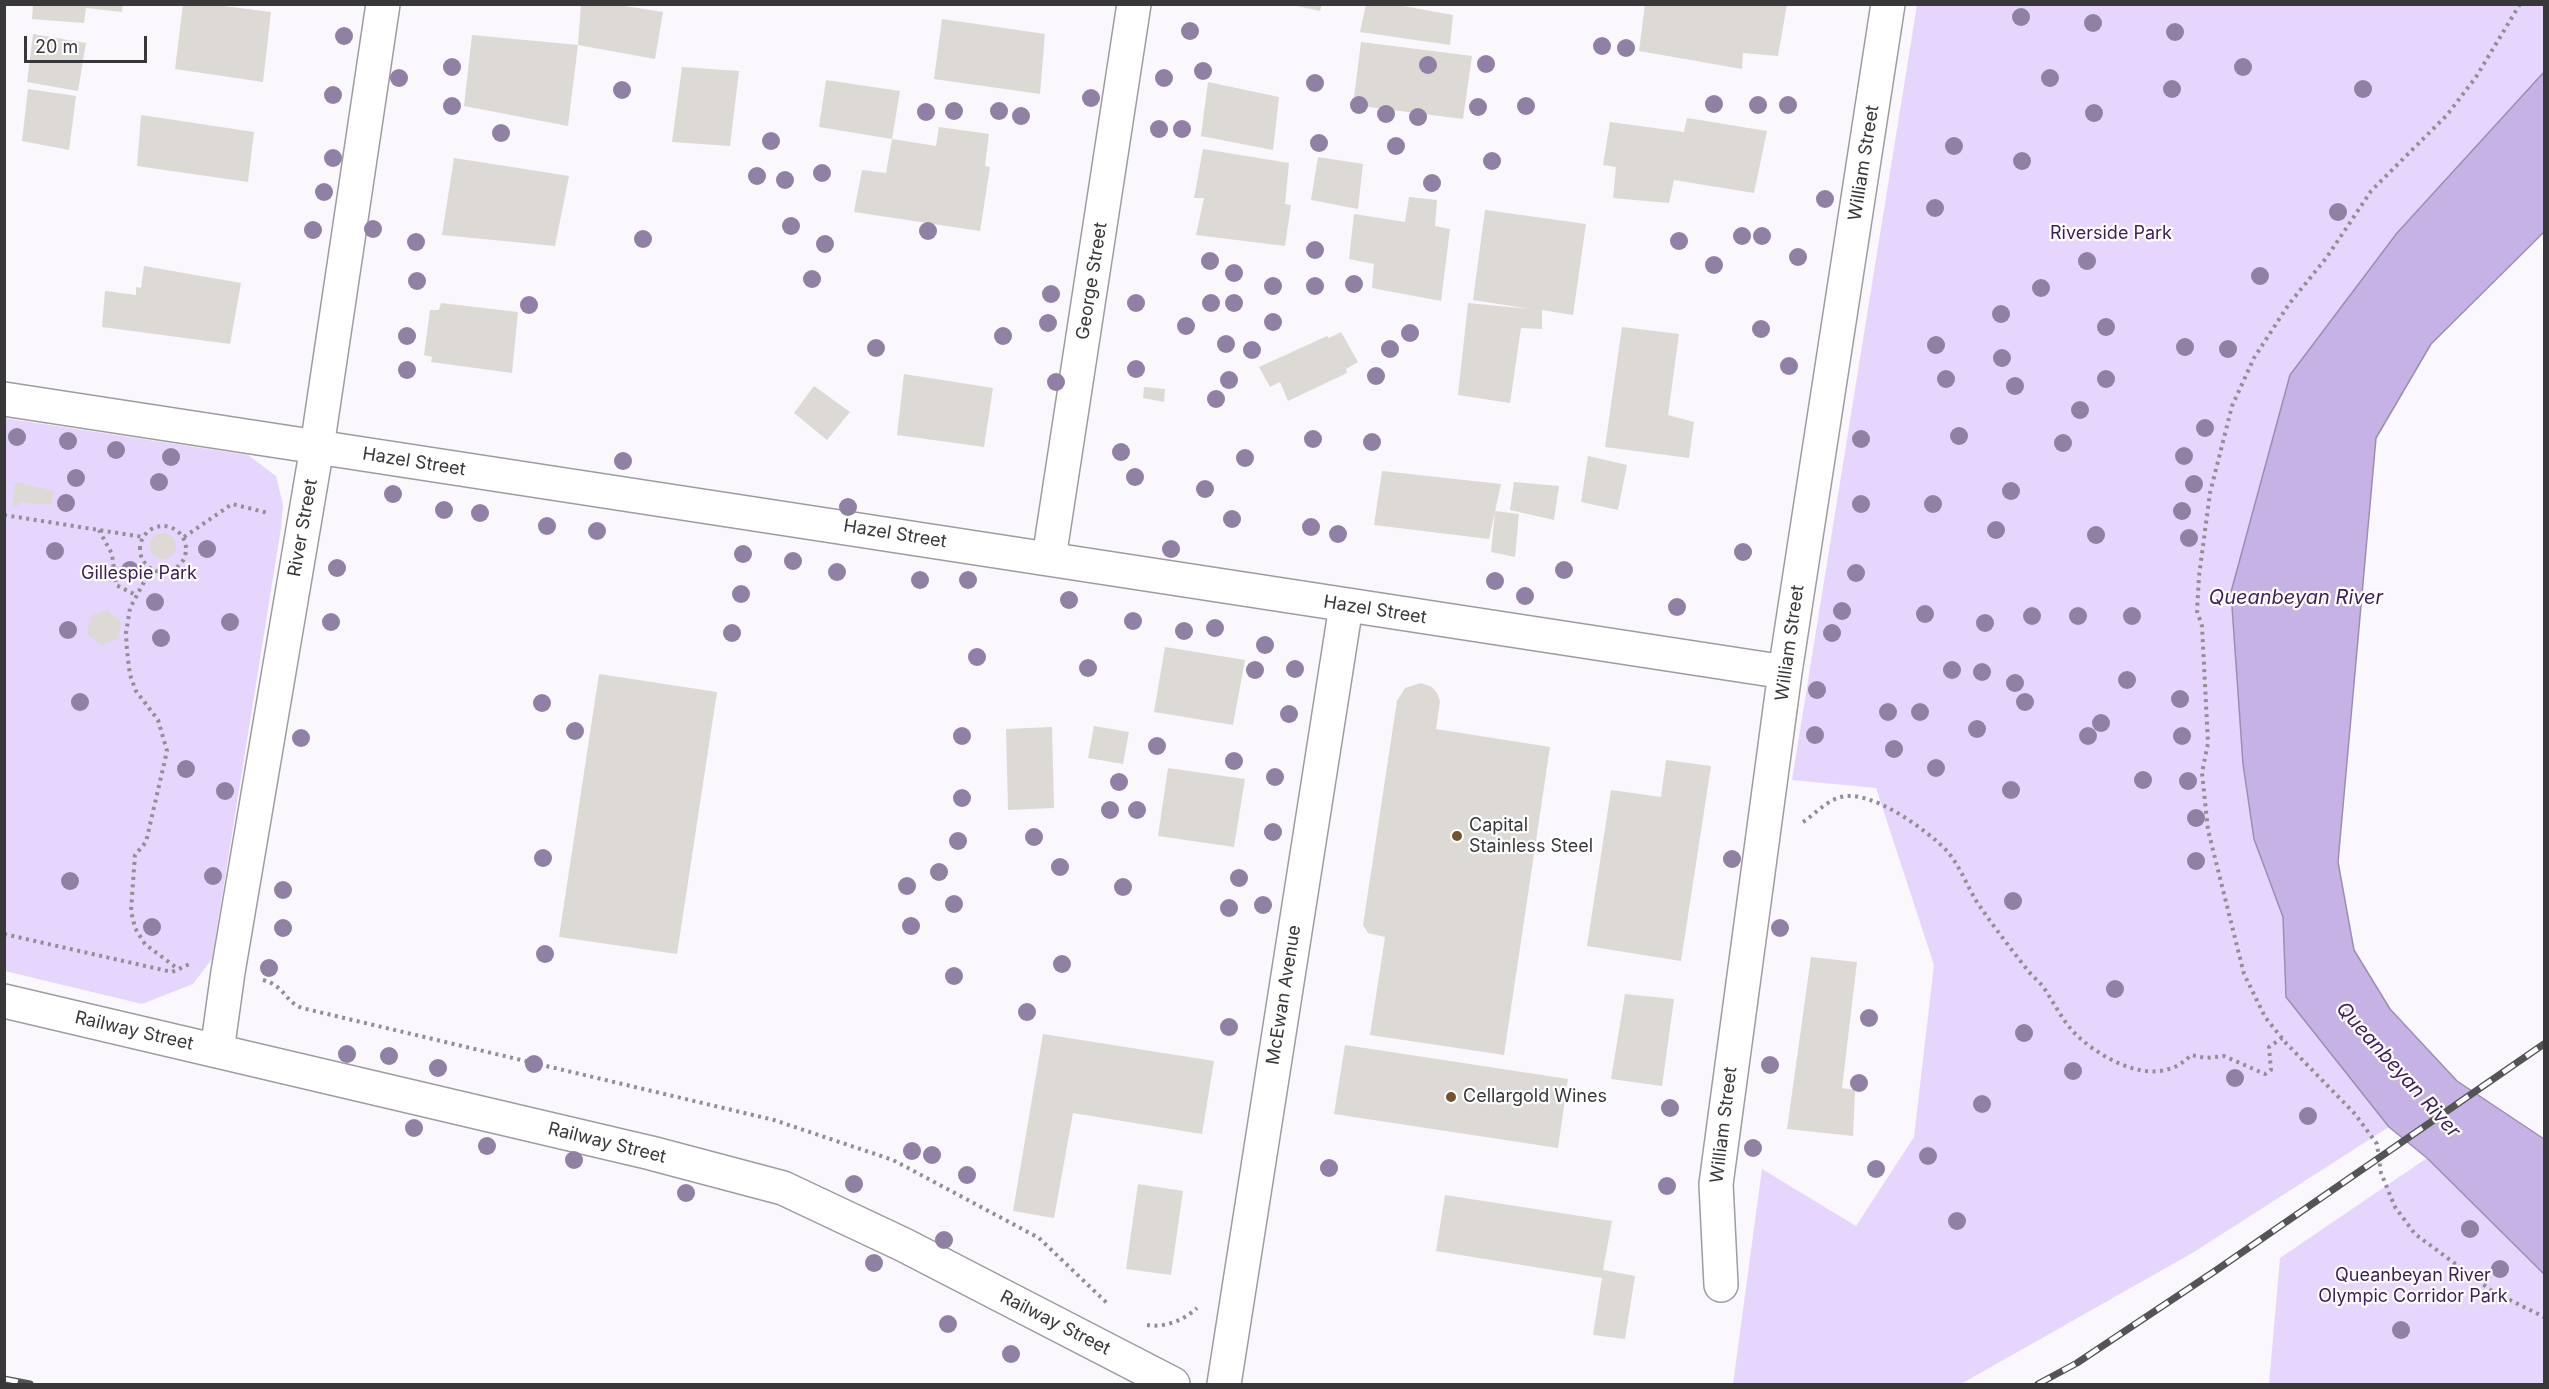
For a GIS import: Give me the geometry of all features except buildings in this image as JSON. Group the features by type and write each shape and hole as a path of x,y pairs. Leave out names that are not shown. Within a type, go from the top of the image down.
{"street":[{"name":"River Street","path":"217,1051 228,972 317,447 383,4"},
{"name":"George Street","path":"1049,558 1134,4"},
{"name":"William Street","path":"1721,1285 1716,1184 1785,672 1888,4"},
{"name":"Hazel Street","path":"4,399 1785,672"},
{"name":"McEwan Avenue","path":"1224,1384 1346,606"},
{"name":"Railway Street","path":"4,1000 651,1153 783,1188 904,1245 1173,1384"}],"path":[{"path":"2520,4 2476,77 2446,115 2371,191 2327,257 2289,304 2254,358 2232,406 2210,493 2199,576 2198,611 2202,626 2208,743 2202,773 2204,802 2230,923 2244,974 2265,1017 2282,1038 2355,1114 2377,1144 2381,1173 2395,1207 2415,1234 2492,1291 2544,1317"},
{"path":"184,537 232,504 304,521"},
{"path":"4,515 143,537"},
{"path":"163,526 175,528 184,537 187,549 184,561 175,570 163,572 151,569 142,560 140,548 143,537 152,528 163,526"},
{"path":"98,529 112,554 116,585 136,595"},
{"path":"151,569 130,608 126,633 130,675 136,691 158,720 167,751 146,842 135,855 131,911 135,928 145,944 178,969"},
{"path":"1762,845 1807,819 1828,802 1842,796 1874,801 1913,822 1948,852 1978,902 2031,974 2044,987 2052,1005 2082,1040 2106,1056 2138,1070 2156,1072 2171,1070 2191,1055 2206,1058 2224,1056 2265,1074 2271,1070 2269,1047 2282,1038"},
{"path":"4,934 172,972 189,963 276,983 294,1005 302,1008 774,1120 893,1160 1039,1238 1113,1309"},
{"path":"1141,1322 1148,1326 1162,1326 1189,1315 1202,1304"}],"green space":[{"name":"Riverside Park","path":"1917,5 2544,5 2544,72 2397,233 2231,591 2243,764 2254,839 2283,917 2286,997 2389,1127 2194,1252 1961,1384 1733,1384 1762,1169 1856,1226 1914,1137 1934,965 1876,788 1792,780"},
{"name":"Gillespie Park","path":"4,418 248,455 276,476 283,505 212,959 193,984 142,1004 5,971"},
{"name":"Queanbeyan River Olympic Corridor Park","path":"2427,1158 2544,1274 2544,1384 2269,1384 2280,1258"}],"water":[{"name":"Queanbeyan River","path":"2544,72 2544,232 2431,344 2376,438 2338,862 2354,950 2390,1009 2457,1081 2544,1139 2544,1274 2427,1158 2389,1127 2286,997 2283,917 2254,839 2243,764 2231,592 2290,375 2397,233"}],"railway":[{"path":"2038,1384 2077,1363 2215,1271 2544,1044"},
{"path":"4,1379 30,1384"}],"place":[{"name":"Capital Stainless Steel","path":"1457,836"},
{"name":"Cellargold Wines","path":"1451,1097"}]}
